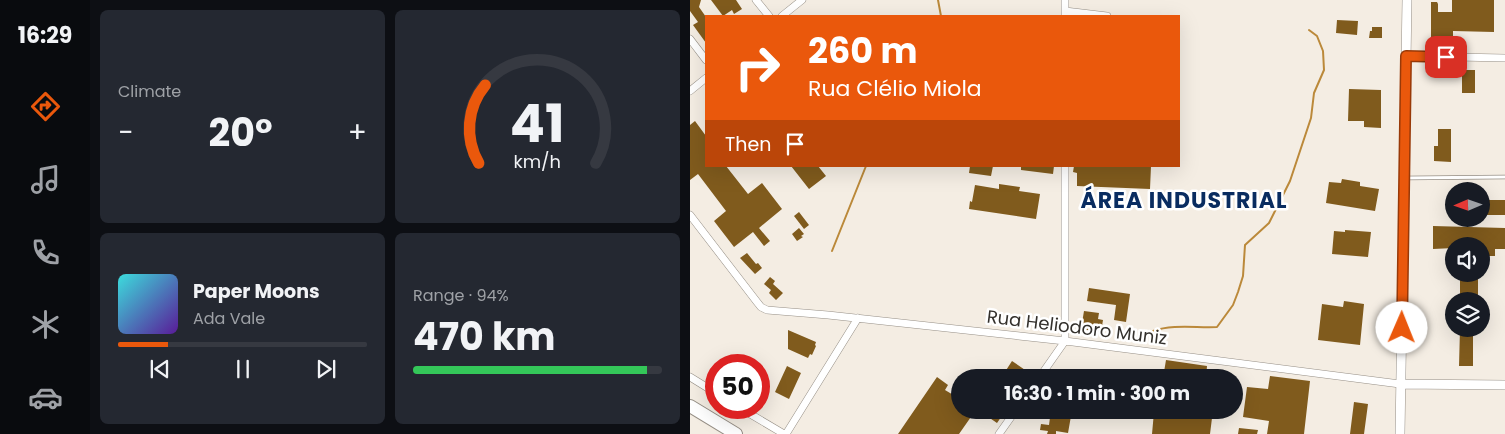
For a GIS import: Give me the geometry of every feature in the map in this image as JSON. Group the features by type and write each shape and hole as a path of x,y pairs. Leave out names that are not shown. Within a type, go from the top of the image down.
{"highway":[{"path":"690,406 736,434"}],"main road":[{"path":"1400,434 1407,0"},
{"name":"Rua Heliodoro Muniz","path":"1400,384 1505,385"}],"street":[{"path":"756,0 768,15"},
{"path":"783,15 802,0"},
{"path":"1066,0 1065,14 1086,15"},
{"path":"690,39 705,59"},
{"path":"1406,56 1505,58"},
{"path":"690,91 705,79"},
{"path":"1045,369 1065,341 1065,167"},
{"name":"Rua Heliodoro Muniz","path":"690,215 761,307 775,311 858,318 1065,341 1400,384"},
{"path":"759,419 785,434 858,318"},
{"path":"690,377 705,386"},
{"path":"998,434 1009,419"}],"lane":[{"path":"1404,178 1505,177"}],"building":[{"path":"690,0 701,0 699,7 705,16 705,42 693,25 698,22 690,11"},
{"path":"711,0 736,0 742,9 734,14 732,10 722,15"},
{"path":"1452,0 1494,0 1494,32 1453,31 1453,46 1431,46 1431,2 1437,2 1438,12 1452,12"},
{"path":"1337,20 1358,21 1357,35 1336,33"},
{"path":"1372,27 1382,27 1382,38 1369,38"},
{"path":"1462,70 1475,70 1475,93 1462,93"},
{"path":"1349,89 1381,90 1381,128 1364,127 1364,121 1348,121"},
{"path":"695,121 705,135 705,167 727,167 748,194 762,183 782,209 759,228 770,241 764,246 753,232 734,247 714,221 726,211 698,174 690,180 690,125"},
{"path":"1438,129 1451,129 1451,162 1434,161 1434,146 1438,146"},
{"path":"792,167 819,167 826,176 809,189"},
{"path":"970,167 993,167 991,176 969,173"},
{"path":"1021,167 1054,167 1053,174 1021,170"},
{"path":"1074,167 1151,167 1150,189 1077,186 1077,173 1073,172"},
{"path":"1342,179 1360,182 1360,186 1379,189 1375,211 1326,203 1329,182 1341,183"},
{"path":"999,184 1020,187 1019,191 1040,194 1036,219 969,209 975,185 999,189"},
{"path":"1490,200 1505,200 1505,215 1490,215"},
{"path":"799,212 809,225 804,229 794,216"},
{"path":"1433,226 1445,226 1445,228 1505,228 1505,249 1495,249 1495,256 1490,256 1490,237 1445,237 1445,248 1433,249"},
{"path":"799,228 804,234 797,241 792,234"},
{"path":"1345,230 1371,232 1368,257 1332,254 1334,231 1345,232"},
{"path":"747,253 762,268 755,274 740,258"},
{"path":"770,277 775,281 773,284 783,293 776,300 769,293 771,290 764,284"},
{"path":"1460,282 1478,282 1478,292 1460,292"},
{"path":"1089,288 1130,294 1126,322 1114,320 1116,305 1087,301"},
{"path":"1344,301 1364,304 1360,345 1318,340 1322,304 1343,307"},
{"path":"1084,311 1099,313 1098,319 1103,320 1101,332 1081,329"},
{"path":"788,330 816,342 812,355 810,354 808,358 788,349"},
{"path":"1460,337 1473,337 1473,366 1459,366"},
{"path":"1166,360 1207,366 1207,369 1164,369"},
{"path":"1012,361 1024,369 1007,369"},
{"path":"787,366 801,373 789,399 775,392"},
{"path":"1270,376 1310,381 1304,434 1267,434 1269,421 1243,417 1247,387 1268,389"},
{"path":"937,377 948,385 945,390 951,394 951,419 970,419 959,434 898,434"},
{"path":"1354,402 1368,404 1364,434 1350,434"},
{"path":"991,419 1000,419 997,423"},
{"path":"1050,419 1070,419 1068,433 1056,431 1056,434 1047,434 1048,431 1040,430 1041,424 1049,425"},
{"path":"1153,419 1212,419 1210,434 1152,434"},
{"path":"1239,428 1258,430 1257,434 1238,434"}],"waterway":[{"path":"938,0 941,15"},
{"path":"1153,331 1177,327 1217,327 1233,305 1243,276 1245,245 1269,223 1290,181 1311,118 1314,93 1324,70 1323,51 1317,36 1309,30"},
{"path":"832,251 866,167"}],"district":[{"name":"ÁREA INDUSTRIAL","path":"1184,200"}],"route":[{"path":"1402,328 1406,56 1446,57"}]}
